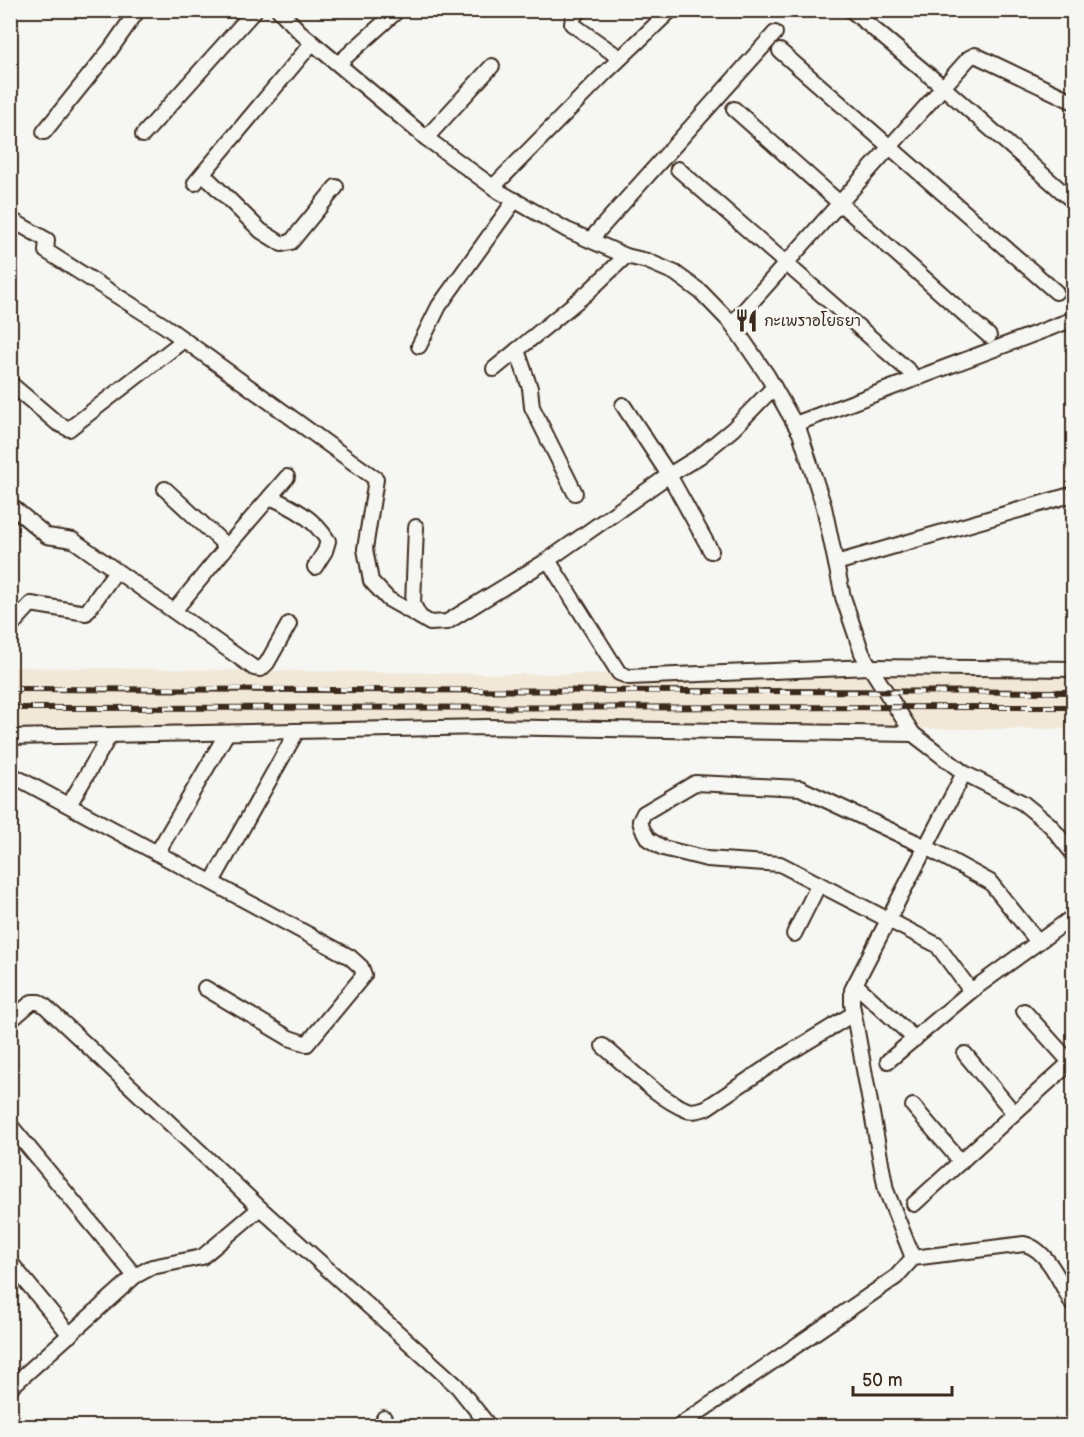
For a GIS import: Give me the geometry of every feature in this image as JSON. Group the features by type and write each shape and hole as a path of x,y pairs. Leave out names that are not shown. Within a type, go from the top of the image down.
{"street":[{"path":"44,132 110,50 138,10"},
{"path":"143,135 255,10"},
{"path":"279,10 312,43 339,63 426,138 493,187 567,230 626,256 647,261 675,273 701,292 732,324 774,387 800,433 824,507 843,597 862,653 913,734 964,773 1023,803 1050,825 1074,855"},
{"path":"339,63 398,10"},
{"path":"579,10 572,24 621,58"},
{"path":"493,187 671,10"},
{"path":"851,10 1074,202"},
{"path":"590,240 776,33"},
{"path":"312,43 199,179 261,231 282,244 291,242 336,188"},
{"path":"780,51 1056,292"},
{"path":"732,324 969,58 975,55 1074,102"},
{"path":"426,138 492,66"},
{"path":"734,109 989,336"},
{"path":"678,169 910,372"},
{"path":"419,346 440,306 515,201"},
{"path":"10,219 47,240 46,251 165,326 376,480 365,549 370,581 388,599 430,623 447,622 548,560 669,475 700,456 774,387"},
{"path":"494,369 587,293 626,256"},
{"path":"795,424 1074,319"},
{"path":"10,383 57,423 69,429 184,340"},
{"path":"517,350 530,388 532,406 575,493"},
{"path":"623,405 669,475 711,551"},
{"path":"174,611 287,477"},
{"path":"165,489 222,542 225,549"},
{"path":"836,563 1074,494"},
{"path":"270,497 303,513 321,529 328,541 315,567"},
{"path":"10,505 47,536 73,540 254,668 261,669 267,663 290,624"},
{"path":"416,526 413,604 420,617"},
{"path":"548,560 622,676 870,667 1074,669"},
{"path":"10,627 31,604 86,613 116,571"},
{"path":"10,737 487,727 913,734"},
{"path":"212,882 297,731"},
{"path":"157,853 227,733"},
{"path":"69,805 110,735"},
{"path":"912,1258 886,1190 854,1014 852,990 964,773"},
{"path":"10,774 350,957 361,967 364,975 307,1044 289,1038 205,988"},
{"path":"971,991 936,945 780,864 707,859 663,848 648,839 640,821 644,813 695,783 800,788 926,847 990,882 1038,942"},
{"path":"794,934 819,884"},
{"path":"888,1061 971,991 1074,916"},
{"path":"855,984 915,1039"},
{"path":"10,1021 32,1002 39,1002 45,1006 260,1208 457,1386 489,1426"},
{"path":"914,1204 1072,1061 1023,1011"},
{"path":"603,1046 663,1097 687,1110 695,1111 706,1108 784,1056 854,1014"},
{"path":"965,1054 1014,1113"},
{"path":"913,1106 961,1162"},
{"path":"10,1125 135,1275"},
{"path":"10,1388 135,1275 152,1267 202,1257 260,1208"},
{"path":"679,1426 896,1277 912,1258 1024,1244 1032,1246 1043,1254 1074,1306"},
{"path":"10,1262 70,1335"}],"shaded area":[{"path":"11,667 508,674 1073,674 1073,729 11,728"}],"railway":[{"path":"10,689 1074,692"},
{"path":"10,708 1074,707"}],"place":[{"name":"กะเพราอโยธยา","path":"746,321"}]}
